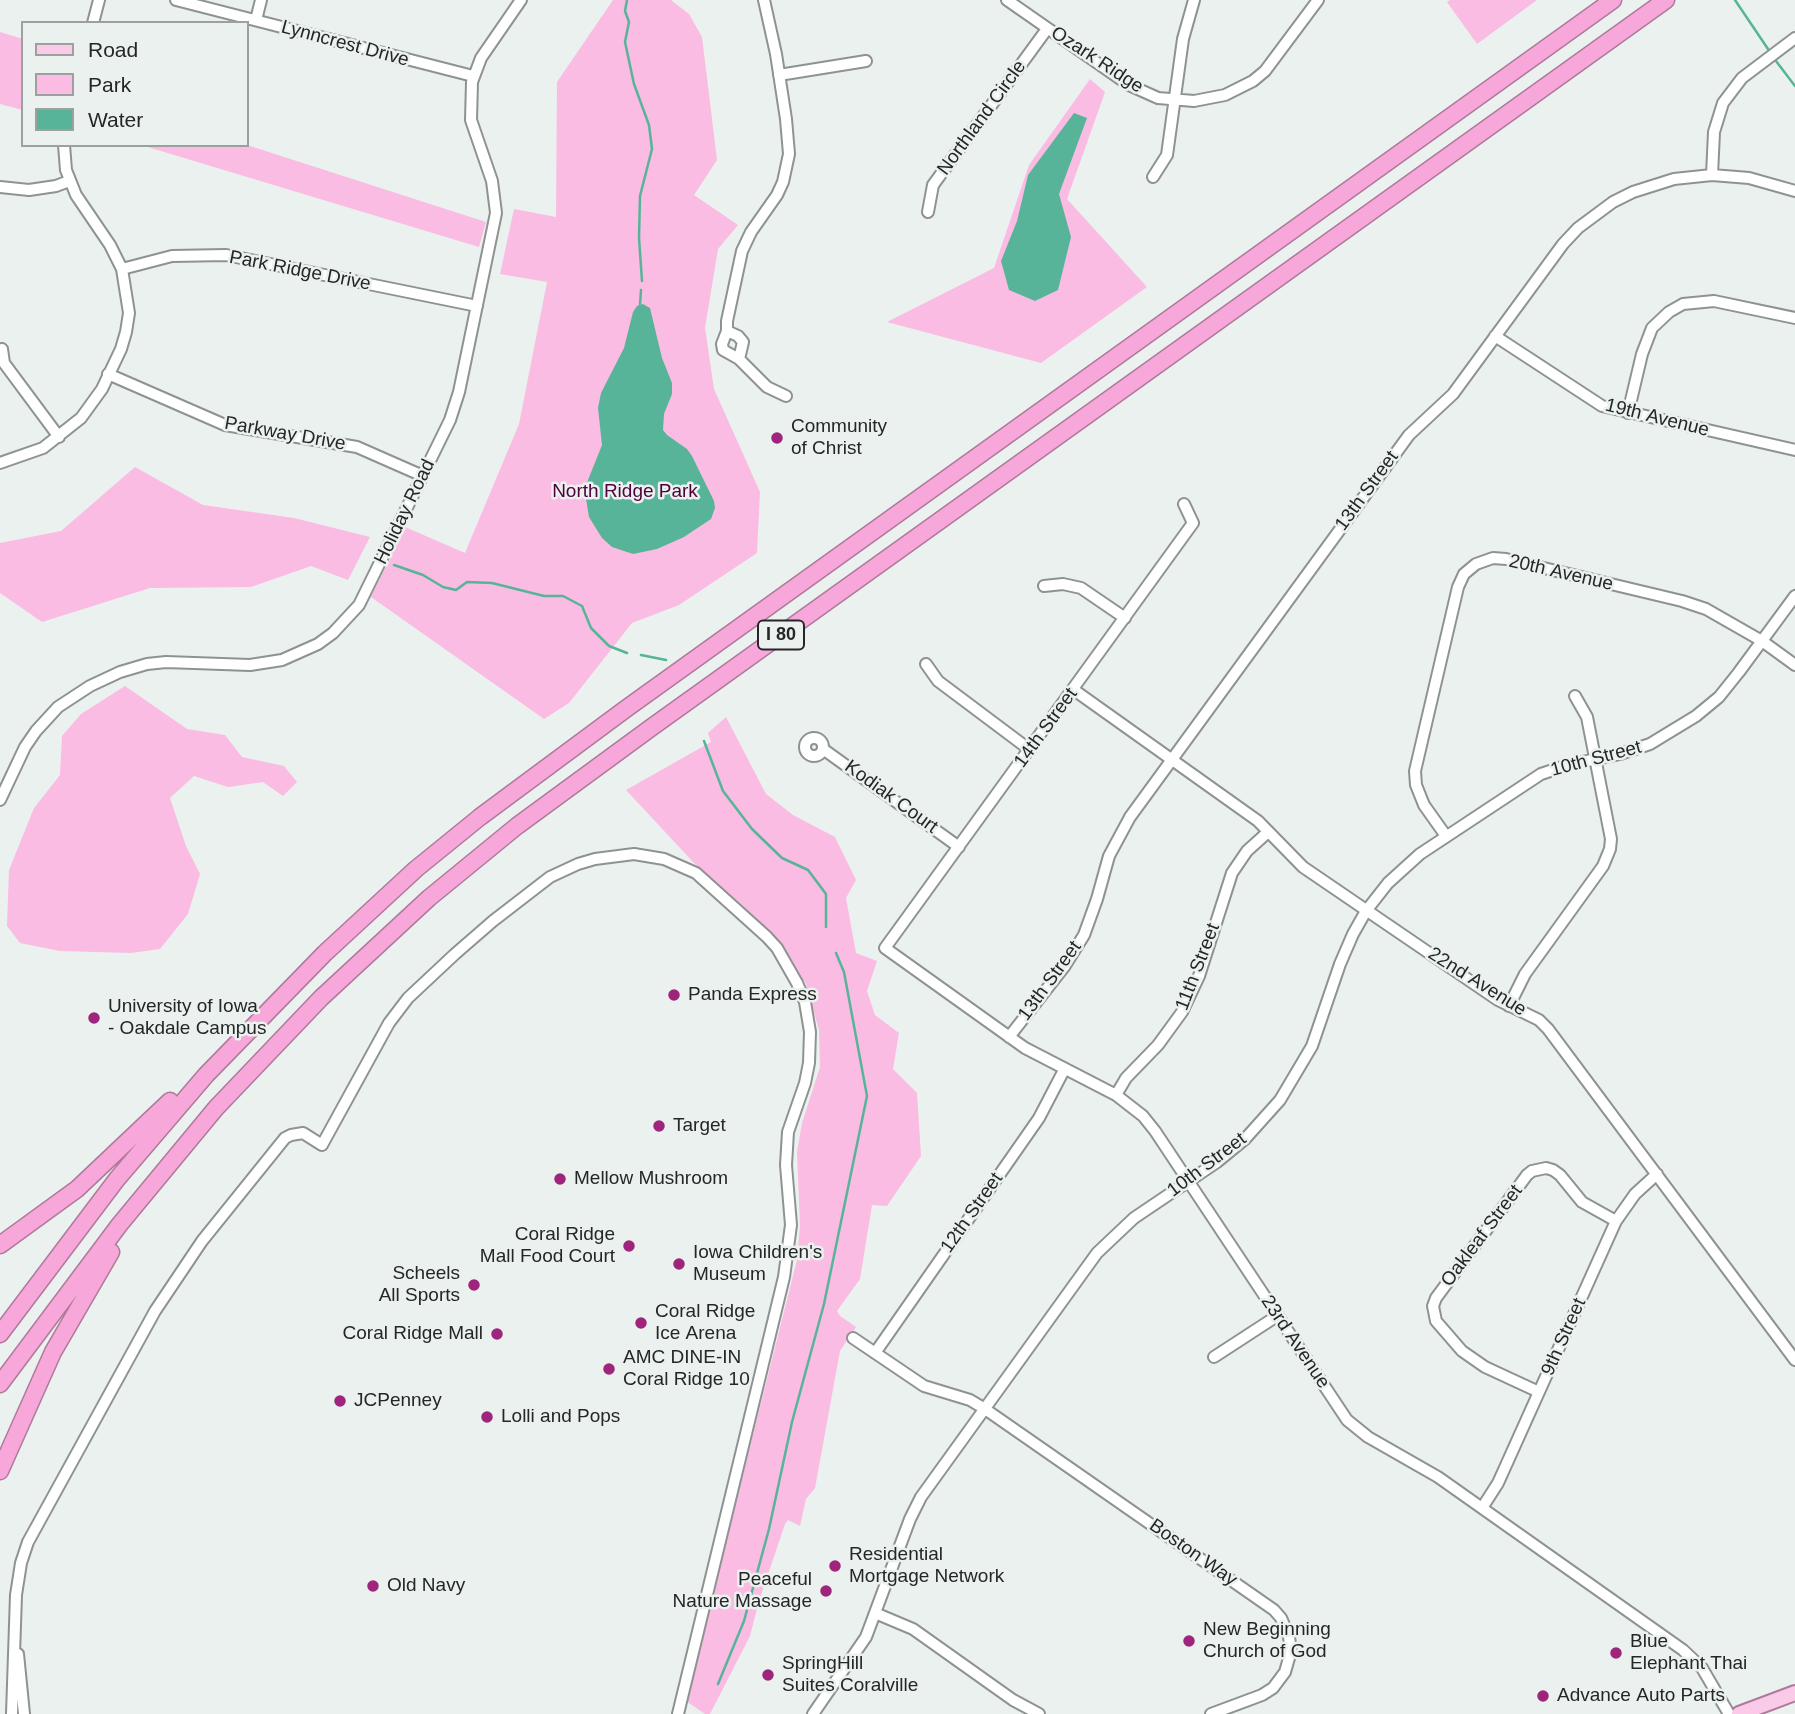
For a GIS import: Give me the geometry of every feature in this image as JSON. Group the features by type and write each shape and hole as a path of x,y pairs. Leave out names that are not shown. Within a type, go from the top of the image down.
{"highway":[{"name":"I 80","path":"0,1334 87,1217 206,1074 324,953 416,869 551,764 1613,0"},
{"name":"I 80","path":"0,1384 120,1224 216,1108 366,955 429,898 517,826 1666,0"},
{"path":"0,1245 77,1189 274,1003"},
{"path":"0,1471 53,1352 95,1276 216,1108"}],"main road":[{"path":"1738,1714 1795,1693"}],"street":[{"path":"94,21 99,0"},
{"name":"Lynncrest Drive","path":"176,0 473,76"},
{"path":"256,20 261,0"},
{"name":"Holiday Road","path":"0,800 36,731 58,707 90,686 120,671 147,664 166,662 250,665 275,661 301,653 333,632 359,605 454,409 496,214 492,181 471,120 470,95 473,76 494,37 521,0"},
{"path":"764,0 779,75 789,144 788,164 777,195 751,232 742,251 727,331 722,344 723,350 739,359 767,387 786,396"},
{"name":"Ozark Ridge","path":"1007,0 1129,85 1143,93 1174,101 1210,99 1253,81 1276,60 1318,0"},
{"path":"1153,177 1167,155 1183,39 1194,0"},
{"name":"Northland Circle","path":"928,212 933,185 1047,29"},
{"path":"1712,175 1714,132 1723,103 1742,78 1795,38"},
{"path":"779,75 866,61"},
{"path":"0,463 30,454 59,437 87,412 121,349 128,323 122,269 110,245 69,181 64,147"},
{"name":"13th Street","path":"1009,1037 1075,951 1091,917 1117,838 1130,817 1409,435 1452,394 1563,244 1595,214 1653,184 1712,175 1749,178 1795,191"},
{"path":"0,187 29,191 69,181"},
{"name":"Park Ridge Drive","path":"122,269 172,257 226,255 477,306"},
{"path":"1628,413 1642,354 1652,328 1669,312 1683,304 1714,301 1795,318"},
{"path":"727,331 738,336 743,342 739,359"},
{"name":"19th Avenue","path":"1495,336 1602,406 1795,450"},
{"path":"2,349 4,363 59,437"},
{"name":"Parkway Drive","path":"108,374 206,419 225,425 358,447 423,476"},
{"name":"14th Street","path":"885,948 1193,523 1184,504"},
{"name":"20th Avenue","path":"1446,836 1424,805 1416,785 1415,771 1458,587 1464,574 1476,564 1493,558 1506,559 1682,600 1706,609 1762,641 1795,664"},
{"path":"1044,586 1063,584 1081,588 1125,618"},
{"name":"10th Street","path":"813,1714 859,1649 917,1504 1097,1253 1134,1218 1217,1162 1269,1114 1291,1084 1312,1046 1339,964 1366,911 1403,868 1446,836 1541,774 1650,744 1696,716 1719,697 1795,596"},
{"path":"926,664 937,681 1030,750"},
{"name":"22nd Avenue","path":"1074,690 1251,815 1303,867 1509,1006 1532,1016 1548,1029 1795,1360"},
{"path":"1509,1006 1525,974 1607,859 1611,839 1587,717 1575,696"},
{"name":"Kodiak Court","path":"822,749 959,847"},
{"name":"11th Street","path":"1116,1095 1126,1078 1158,1045 1182,1012 1199,976 1232,873 1247,851 1268,832"},
{"path":"12,1714 18,1579 28,1542 155,1311 186,1264 285,1138 303,1133 322,1145 388,1023 399,1008 493,921 539,885 562,871 595,859 617,855 643,855 664,859 696,873 777,948 805,1002 810,1032 809,1063 788,1132 791,1224 784,1277 678,1714"},
{"name":"23rd Avenue","path":"885,948 1040,1058 1116,1095 1143,1116 1339,1408 1358,1430 1420,1465 1683,1650 1702,1668 1729,1714"},
{"name":"12th Street","path":"875,1353 1039,1118 1064,1070"},
{"name":"Oakleaf Street","path":"1539,1392 1485,1367 1462,1351 1436,1321 1433,1306 1436,1298 1532,1171 1546,1168 1553,1170 1590,1209 1616,1221"},
{"name":"9th Street","path":"1482,1508 1498,1483 1616,1221 1634,1194 1657,1174"},
{"path":"1214,1357 1277,1316"},
{"name":"Boston Way","path":"853,1338 924,1386 970,1400 985,1409 1268,1606 1281,1618 1290,1637 1291,1651 1279,1682 1262,1695 1211,1714"},
{"path":"874,1613 912,1629 1013,1700 1039,1714"},
{"path":"16,1645 24,1714"}],"green space":[{"name":"North Ridge Park","path":"613,0 671,0 689,14 702,37 717,160 694,195 738,225 718,249 705,328 714,389 760,492 757,553 679,605 632,623 569,703 544,719 371,597 405,527 465,553 519,424 547,282 500,274 514,209 556,217 557,82"},
{"path":"1537,0 1477,44 1447,2"},
{"path":"0,32 21,38 21,109 0,104"},
{"path":"1090,79 1105,92 1067,199 1147,287 1041,363 887,322 994,268 1029,165"},
{"path":"248,145 486,222 479,247 148,147"},
{"path":"135,467 203,505 294,518 370,537 348,580 311,566 251,587 150,588 42,622 0,593 0,543 61,531"},
{"path":"125,686 187,729 225,735 242,757 284,766 297,782 283,796 263,782 228,787 194,776 170,798 186,846 200,874 188,914 160,949 131,953 60,951 20,943 7,926 9,870 34,808 60,775 62,736 81,714"},
{"path":"726,717 766,794 793,815 835,837 856,880 846,898 856,953 877,961 867,991 875,1015 899,1033 893,1069 917,1093 921,1156 887,1206 872,1205 860,1279 837,1311 856,1327 840,1351 815,1488 806,1499 800,1526 788,1520 785,1524 750,1636 710,1714 705,1714 686,1701 797,1260 800,1226 797,1152 802,1123 820,1067 819,1030 806,984 779,942 694,863 626,790 711,742 708,733"}],"water":[{"path":"1074,113 1087,118 1059,194 1071,237 1058,290 1035,301 1009,290 1001,261 1017,221 1028,175"},
{"path":"643,304 650,308 662,358 672,383 663,430 692,456 715,508 711,519 684,537 657,549 633,554 612,547 602,538 589,517 585,493 602,445 598,408 601,393 624,348 633,312 637,306"}],"waterway":[{"path":"627,0 625,11 629,22 625,42 634,84 649,125 652,149 640,196 642,281"},
{"path":"1735,0 1768,49"},
{"path":"1776,61 1795,86"},
{"path":"640,305 641,290"},
{"path":"394,565 456,590 467,582 492,583 544,596 563,596 582,606 591,628 609,646 627,653"},
{"path":"641,655 666,660"},
{"path":"704,741 723,791 752,829 782,858 808,870 826,894 826,927"},
{"path":"718,1684 744,1621 769,1529 792,1422 824,1304 867,1096 844,972 836,953"}],"place":[{"name":"Community of Christ","path":"777,438"},
{"name":"Panda Express","path":"674,995"},
{"name":"University of Iowa - Oakdale Campus","path":"94,1018"},
{"name":"Target","path":"659,1126"},
{"name":"Mellow Mushroom","path":"560,1179"},
{"name":"Coral Ridge Mall Food Court","path":"629,1246"},
{"name":"Iowa Children's Museum","path":"679,1264"},
{"name":"Scheels All Sports","path":"474,1285"},
{"name":"Coral Ridge Ice Arena","path":"641,1323"},
{"name":"Coral Ridge Mall","path":"497,1334"},
{"name":"AMC DINE-IN Coral Ridge 10","path":"609,1369"},
{"name":"JCPenney","path":"340,1401"},
{"name":"Lolli and Pops","path":"487,1417"},
{"name":"Residential Mortgage Network","path":"835,1566"},
{"name":"Old Navy","path":"373,1586"},
{"name":"Peaceful Nature Massage","path":"826,1591"},
{"name":"New Beginning Church of God","path":"1189,1641"},
{"name":"Blue Elephant Thai","path":"1616,1653"},
{"name":"SpringHill Suites Coralville","path":"768,1675"},
{"name":"Advance Auto Parts","path":"1543,1696"}]}
